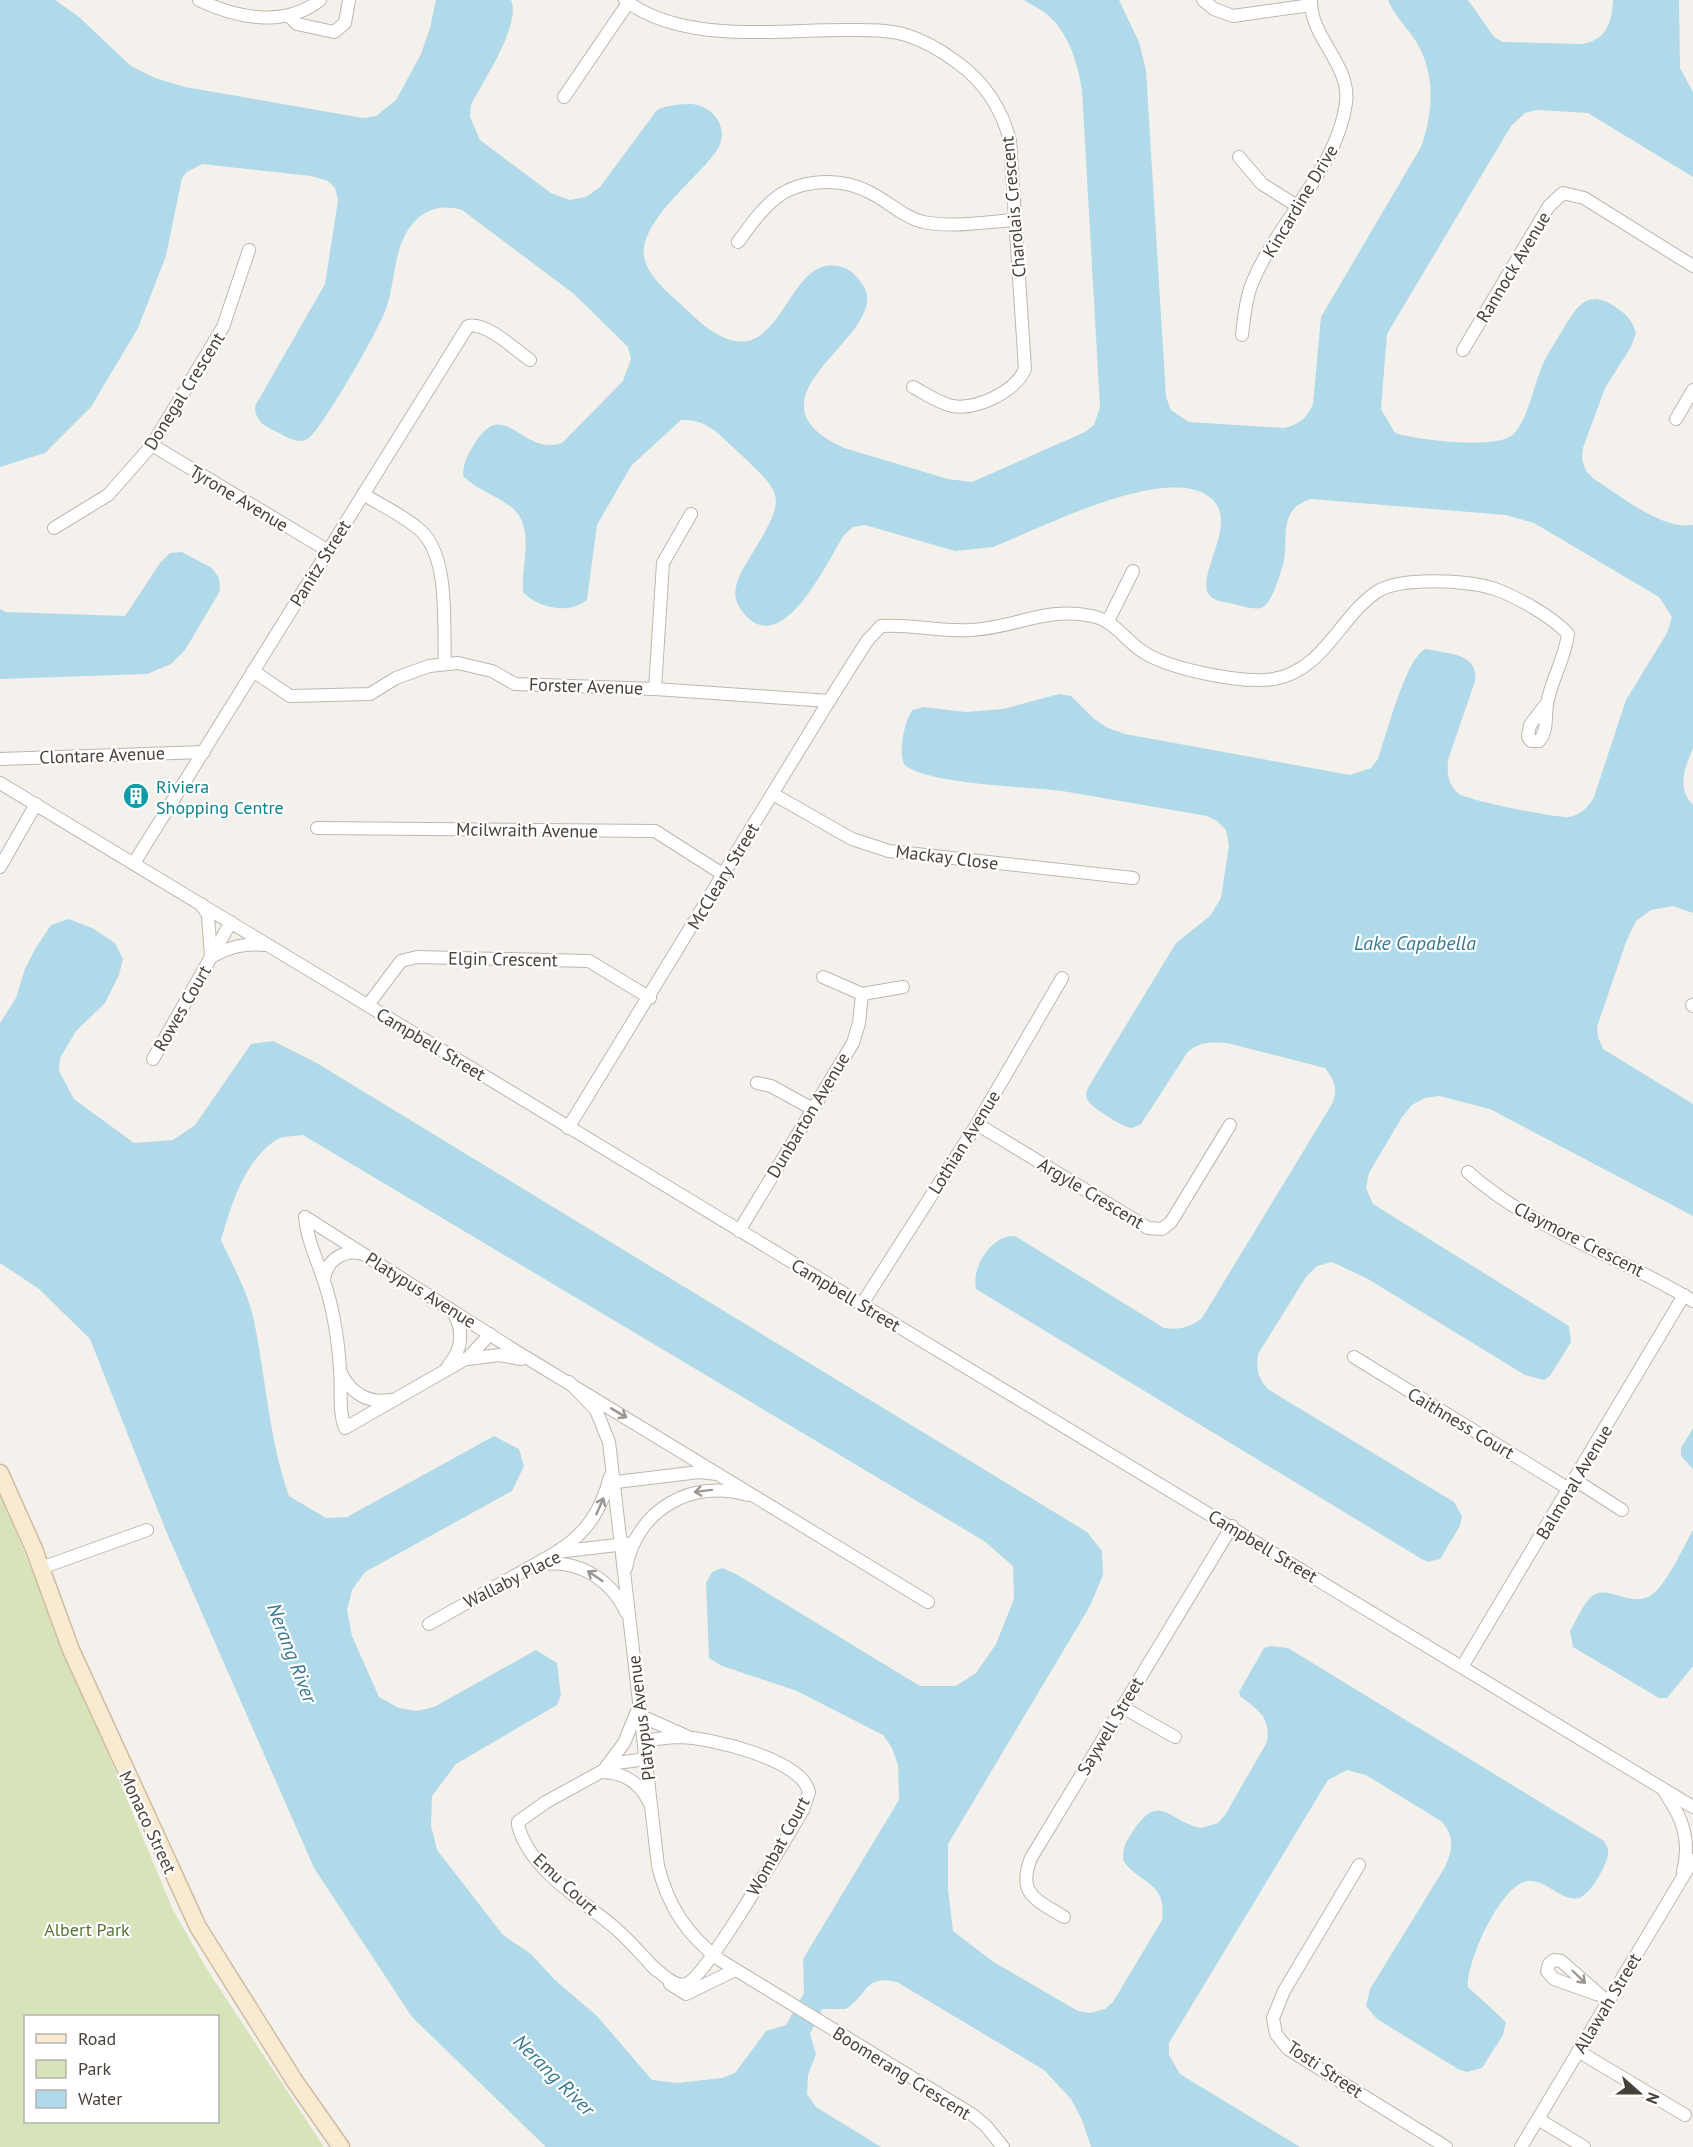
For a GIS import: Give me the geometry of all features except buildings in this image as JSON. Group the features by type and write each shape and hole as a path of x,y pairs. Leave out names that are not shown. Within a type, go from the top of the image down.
{"street":[{"path":"199,0 224,10 264,18 290,16 320,0"},
{"path":"290,16 297,24 334,32 345,23 349,0"},
{"path":"1203,0 1215,9 1233,16 1311,3"},
{"path":"564,97 627,1"},
{"name":"Charolais Crescent","path":"627,1 661,19 696,29 875,30 905,34 933,45 972,74 999,110 1010,141 1014,220 1026,357 1022,376 1011,388 970,406 946,404 914,387"},
{"name":"Kincardine Drive","path":"1242,335 1252,285 1338,137 1346,101 1338,65 1317,27 1311,3"},
{"path":"1239,157 1262,184 1297,206"},
{"path":"738,242 772,200 795,186 814,183 837,182 861,188 920,221 948,224 1014,220"},
{"name":"Rannock Avenue","path":"1463,350 1549,206 1563,193 1584,198 1693,266"},
{"name":"Donegal Crescent","path":"54,528 108,495 152,446 223,327 249,250"},
{"name":"Panitz Street","path":"134,863 468,326 475,325 484,329 530,360"},
{"path":"1676,419 1693,390"},
{"name":"Tyrone Avenue","path":"152,446 327,550"},
{"path":"363,494 412,524 434,547 441,568 445,664"},
{"path":"655,689 663,563 691,514"},
{"path":"1133,571 1108,621 1139,649 1166,665 1247,680 1273,679 1297,673 1323,653 1352,611 1378,591 1408,582 1464,584 1495,589 1557,622 1568,634 1566,648 1547,703"},
{"name":"McCleary Street","path":"568,1128 650,998 829,701 867,641 881,626 902,625 970,630 1053,612 1090,616 1108,621"},
{"name":"Forster Avenue","path":"253,671 290,696 370,694 396,678 429,666 458,663 503,675 515,684 655,689 829,701"},
{"name":"Clontare Avenue","path":"0,759 204,752"},
{"name":"Campbell Street","path":"0,783 568,1128 1232,1526 1661,1788 1692,1804"},
{"name":"Mackay Close","path":"773,794 852,839 889,851 1133,878"},
{"path":"0,867 36,804"},
{"name":"Mcilwraith Avenue","path":"317,828 655,831 724,875"},
{"name":"Rowes Court","path":"200,903 208,915 212,935 211,957"},
{"name":"Rowes Court","path":"153,1059 231,922"},
{"name":"Rowes Court","path":"211,957 230,946 248,943 269,945"},
{"name":"Elgin Crescent","path":"368,1005 401,961 417,957 589,961 650,998"},
{"path":"823,977 862,994 903,987"},
{"name":"Lothian Avenue","path":"862,1304 977,1124 1062,978"},
{"name":"Dunbarton Avenue","path":"739,1231 853,1043 859,1023 862,994"},
{"path":"758,1083 771,1086 812,1108"},
{"name":"Argyle Crescent","path":"977,1124 1148,1228 1162,1229 1171,1222 1230,1125"},
{"name":"Claymore Crescent","path":"1468,1172 1491,1192 1581,1244 1663,1281 1689,1298"},
{"name":"Platypus Avenue","path":"324,1280 308,1238 305,1217 534,1362 928,1602"},
{"path":"364,1255 349,1252 339,1256 330,1263 324,1280 334,1321 342,1418 345,1428 475,1352 489,1334"},
{"name":"Balmoral Avenue","path":"1462,1667 1689,1298"},
{"path":"442,1371 456,1356 461,1338 456,1316 445,1304"},
{"path":"459,1362 498,1355 534,1362"},
{"name":"Caithness Court","path":"1354,1357 1572,1485 1622,1510"},
{"path":"340,1372 351,1388 362,1396 378,1401 393,1398"},
{"name":"Platypus Avenue","path":"569,1382 592,1404 603,1423 612,1467 611,1483 621,1544 658,1866 670,1903 686,1928 712,1954 795,2006"},
{"path":"554,1554 574,1539 592,1520 611,1483 699,1472 725,1477"},
{"name":"Monaco Street","path":"0,1473 41,1568 71,1650 198,1927 294,2080 341,2147"},
{"path":"626,1586 627,1564 634,1543 655,1513 686,1495 705,1490 725,1491 760,1499"},
{"name":"Saywell Street","path":"1064,1917 1035,1899 1027,1890 1025,1872 1031,1858 1232,1526"},
{"path":"41,1568 147,1530"},
{"name":"Wallaby Place","path":"429,1624 554,1554 634,1543"},
{"path":"528,1568 559,1563 592,1573 617,1597 630,1622"},
{"path":"1122,1707 1174,1737"},
{"path":"600,1772 624,1743 640,1710"},
{"name":"Wombat Court","path":"640,1710 690,1738 767,1757 800,1778 809,1790 803,1810 733,1925 712,1954"},
{"name":"Wombat Court","path":"644,1741 690,1738"},
{"name":"Emu Court","path":"646,1759 618,1763 600,1772 532,1811 518,1822 519,1831 528,1848 543,1866 616,1929 651,1965 684,1994 735,1970"},
{"path":"600,1772 615,1773 633,1781 646,1795 652,1812"},
{"path":"1661,1788 1679,1815 1685,1833 1686,1857 1680,1881"},
{"name":"Allawah Street","path":"1521,2147 1693,1860"},
{"name":"Tosti Street","path":"1359,1865 1284,1991 1273,2018 1276,2034 1288,2049 1446,2147"},
{"name":"Emu Court","path":"651,1965 675,1983 684,1985 696,1978 712,1954"},
{"path":"1596,1994 1608,2002"},
{"name":"Boomerang Crescent","path":"795,2006 973,2115 986,2126 1003,2147"},
{"path":"1578,2051 1685,2115"},
{"path":"1538,2119 1584,2147"}],"green space":[{"name":"Albert Park","path":"0,1494 173,1910 206,1968 324,2147 0,2147"}],"water":[{"name":"Lake Capabella","path":"0,0 55,0 79,17 131,66 155,78 185,87 363,118 376,116 396,100 421,54 436,0 511,0 513,10 506,37 471,105 470,117 480,140 551,193 570,200 586,197 600,187 657,110 688,104 707,109 718,120 721,127 721,142 709,161 670,202 649,232 644,247 648,269 664,289 689,312 721,336 745,341 764,333 806,278 823,267 845,268 863,284 866,291 865,310 854,329 820,370 808,390 804,410 815,429 844,448 948,479 972,482 1085,432 1094,425 1100,407 1082,90 1072,52 1064,34 1052,19 1024,0 1119,0 1139,42 1146,70 1166,397 1171,410 1189,422 1284,428 1302,420 1313,404 1321,317 1421,147 1425,134 1431,95 1427,68 1417,43 1388,0 1468,0 1494,37 1503,42 1582,44 1597,39 1603,34 1609,23 1613,0 1679,0 1680,68 1693,92 1693,177 1588,113 1537,110 1525,113 1511,126 1387,334 1381,409 1395,433 1454,442 1488,442 1502,440 1517,430 1546,357 1580,306 1591,299 1597,299 1614,306 1628,317 1636,333 1631,347 1605,388 1583,448 1582,459 1586,471 1616,494 1655,517 1681,525 1693,525 1693,748 1685,770 1683,784 1693,805 1693,913 1673,906 1651,910 1636,921 1626,942 1597,1027 1603,1049 1693,1104 1693,1216 1490,1109 1439,1096 1425,1098 1412,1105 1402,1117 1369,1173 1366,1188 1373,1204 1569,1326 1571,1342 1550,1376 1544,1380 1525,1375 1368,1279 1332,1262 1317,1266 1306,1277 1258,1354 1259,1374 1269,1390 1454,1502 1462,1516 1460,1526 1440,1559 1428,1562 1420,1558 976,1289 977,1271 985,1254 999,1240 1015,1236 1164,1328 1180,1328 1193,1324 1202,1318 1332,1104 1335,1089 1325,1068 1227,1043 1210,1043 1196,1046 1187,1053 1140,1124 1132,1128 1122,1125 1089,1103 1086,1092 1089,1086 1176,943 1210,916 1221,898 1229,845 1226,830 1217,821 1207,816 1062,791 979,784 934,777 905,765 902,746 905,728 913,710 923,707 966,712 1003,709 1059,694 1071,696 1093,718 1108,728 1125,734 1350,775 1371,768 1378,759 1404,681 1411,666 1426,649 1460,656 1472,665 1475,672 1475,681 1448,760 1449,779 1455,791 1466,797 1495,804 1569,817 1584,810 1594,797 1626,700 1667,633 1672,617 1659,597 1534,523 1506,515 1310,499 1296,507 1288,520 1283,565 1269,601 1261,608 1246,607 1217,600 1207,591 1206,581 1218,541 1220,515 1216,503 1205,494 1184,488 1158,489 1129,494 1069,515 993,547 955,551 865,525 853,527 844,535 817,581 792,613 778,623 763,626 749,619 743,612 736,600 735,592 740,574 771,519 775,497 763,477 717,433 698,422 681,420 631,466 597,525 587,600 571,607 545,606 529,598 523,592 526,546 523,524 519,515 511,507 463,476 465,461 476,441 487,429 496,425 506,426 535,442 548,445 562,443 623,381 631,359 628,347 574,294 462,210 440,208 421,216 405,236 383,317 327,414 307,439 299,441 288,438 263,424 257,417 255,406 325,284 338,200 335,188 328,181 311,176 202,164 187,172 182,178 166,256 138,328 91,407 45,453 0,467"},
{"path":"182,552 212,568 219,578 220,591 185,650 171,664 147,674 0,679 0,609 6,612 125,616 160,563 170,553"},
{"name":"Nerang River","path":"69,919 92,928 115,943 123,959 119,975 105,1003 76,1031 60,1058 59,1071 74,1099 134,1143 173,1140 195,1125 251,1044 273,1041 315,1062 1087,1532 1102,1551 1103,1575 1090,1606 948,1844 948,1889 953,1931 992,1961 1078,2011 1090,2013 1105,2009 1113,2002 1162,1920 1163,1908 1157,1891 1124,1862 1126,1842 1142,1819 1157,1811 1201,1828 1218,1823 1225,1815 1267,1742 1268,1733 1265,1720 1258,1710 1240,1696 1239,1692 1264,1648 1270,1646 1288,1648 1604,1841 1608,1849 1606,1861 1594,1884 1584,1895 1579,1898 1566,1897 1541,1883 1528,1881 1518,1885 1507,1895 1487,1926 1473,1960 1468,1987 1506,2022 1503,2035 1482,2068 1467,2072 1458,2069 1377,2019 1366,2006 1370,1989 1445,1867 1450,1855 1451,1838 1441,1821 1366,1775 1347,1770 1328,1780 1169,2043 1169,2055 1180,2074 1300,2147 1091,2147 1082,2120 1071,2099 1044,2070 897,1982 886,1980 872,1983 846,2009 822,2009 810,2034 816,2054 808,2075 807,2094 816,2107 881,2147 546,2147 412,2017 314,1868 166,1531 90,1339 39,1289 0,1263 0,1023 16,998 25,969 35,949 51,925","holes":["303,1135 984,1541 1013,1566 1014,1599 996,1644 976,1673 956,1686 920,1686 736,1574 722,1568 712,1572 706,1583 709,1658 722,1666 797,1691 883,1735 892,1748 898,1765 899,1800 803,1959 804,1993 786,2025 766,2031 735,2073 722,2078 677,2083 652,2080 597,2016 555,1980 531,1954 503,1935 437,1850 431,1825 432,1796 456,1764 557,1705 561,1695 557,1663 536,1650 434,1707 417,1711 399,1708 379,1697 352,1636 347,1610 352,1590 365,1572 512,1491 524,1466 519,1449 494,1436 347,1517 326,1518 289,1496 272,1431 251,1310 240,1279 221,1240 240,1185 255,1160 276,1140"]},
{"path":"1693,1428 1693,1469 1681,1456 1681,1448"},
{"path":"1693,1530 1693,1666 1667,1698 1659,1698 1573,1647 1570,1631 1583,1606 1595,1594 1609,1593 1641,1599 1656,1592 1668,1576"}],"place":[{"name":"Riviera Shopping Centre","path":"136,796"}]}
